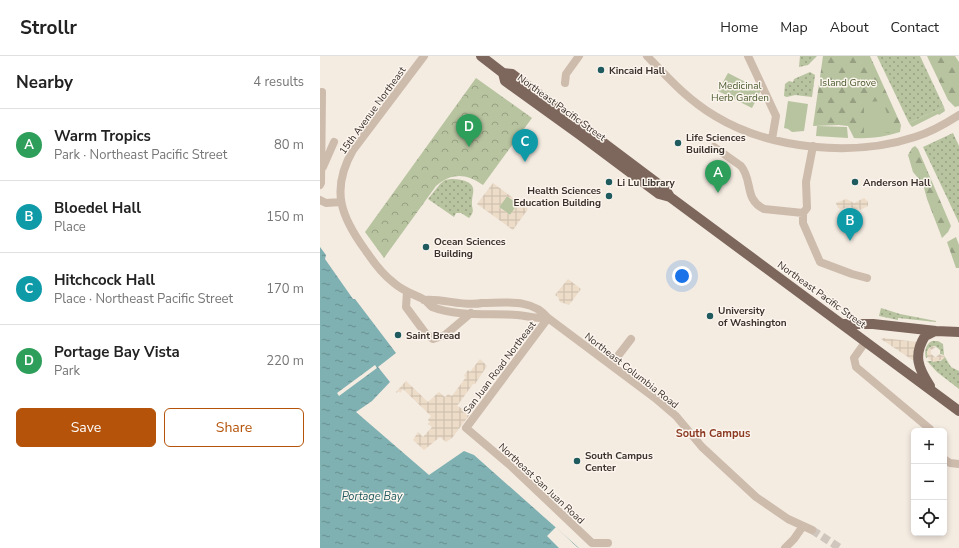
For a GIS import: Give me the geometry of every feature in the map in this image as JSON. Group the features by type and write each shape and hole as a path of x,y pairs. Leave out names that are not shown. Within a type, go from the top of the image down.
{"main road":[{"name":"Northeast Pacific Street","path":"481,56 503,73 505,81 660,194 670,197 844,324 959,411"},
{"path":"844,324 872,324 959,332"},
{"path":"933,391 924,376 919,364 918,356 920,345 925,336 936,331"}],"street":[{"name":"15th Avenue Northeast","path":"341,202 342,179 349,157 424,56"},
{"path":"565,83 566,74 579,56"},
{"path":"647,56 676,87 706,110 737,128 772,139 813,146 856,148 892,143 926,133 959,115"},
{"path":"748,56 776,116 772,139"},
{"path":"320,185 322,92"},
{"path":"321,170 334,142"},
{"path":"813,146 806,182 807,208 803,213 803,224 820,262 867,278"},
{"path":"714,147 741,166 744,170 751,197 759,207 764,209 803,213"},
{"path":"320,200 326,203 341,202 349,226 386,277 407,292 424,300 431,306 455,312 517,315 540,319 548,318"},
{"path":"407,292 406,307 426,334 433,339 445,335 471,313"},
{"name":"Northeast Columbia Road","path":"424,300 432,299 476,304 524,304 539,309 548,318 655,398 676,416 702,447 749,491 783,516 812,530"},
{"name":"San Juan Road Northeast","path":"466,428 548,318"},
{"path":"611,365 631,339"},
{"path":"866,341 855,356 854,361 856,367 930,428"},
{"name":"Northeast San Juan Road","path":"466,428 512,467 592,542 608,543"},
{"path":"947,461 950,463 959,464"},
{"path":"785,548 794,539 803,526"}],"green space":[{"path":"800,56 817,56 808,65 799,67"},
{"name":"Island Grove","path":"823,56 870,56 901,125 900,132 877,137 854,138 848,126 813,126"},
{"path":"877,56 920,56 944,107 909,123"},
{"path":"927,56 955,56 959,62 959,106 955,107 948,100"},
{"path":"810,72 815,75 812,97 795,95 787,97 784,96 785,84 789,81 793,82 794,79"},
{"name":"Medicinal Herb Garden","path":"728,73 761,90 752,108 718,91"},
{"path":"476,78 532,118 483,185 477,181 460,176 448,178 436,186 384,258 365,232"},
{"name":"Medicinal Herb Garden","path":"788,101 808,104 804,131 792,132 784,128"},
{"path":"883,101 893,132 864,135 864,102"},
{"path":"944,107 945,111 939,115 938,114 912,127 909,123"},
{"path":"817,126 847,127 848,138 816,136"},
{"path":"953,133 959,146 959,223 923,147"},
{"path":"915,146 918,149 951,226 942,238 927,199 923,184 913,172 908,155"},
{"path":"451,179 467,182 472,185 473,211 469,218 461,213 456,213 454,217 428,199 440,184 445,180"},
{"path":"507,196 518,204 510,215 499,207"},
{"path":"956,237 959,245 959,268 956,268 947,242"},
{"path":"881,308 936,322 898,318 898,320 879,316"},
{"path":"932,341 938,341 943,344 944,355 940,354 940,350 935,346 929,348 927,352 928,357 926,358 926,348"},
{"path":"943,357 945,357 951,367 959,371 959,389 937,372 927,361 941,361"}],"shaded area":[{"path":"493,183 528,209 513,230 477,204","holes":["507,196 518,204 510,215 499,207"]},
{"path":"864,198 868,202 868,206 860,210 859,208 855,210 850,206 841,209 838,208 836,203 846,199 854,203"},
{"path":"568,279 581,289 569,305 560,302 558,297 555,295"},
{"path":"881,339 918,342 913,355 914,361"},
{"path":"932,346 936,347 931,350 931,354 935,357 939,354 944,355 945,357 942,360 933,362 929,359 927,355 928,350"},
{"path":"480,359 487,366 457,406 471,413 452,438 446,442 440,437 424,450 413,440 418,432 423,437 432,427 428,424 430,422 428,420 431,416 403,389 400,393 399,391 397,393 396,392 406,381 428,402 439,392 445,397 448,394 452,396 466,377 464,376 468,370 470,372"}],"water":[{"name":"Portage Bay","path":"320,247 326,255 325,259 353,299 355,299 396,353 378,367 390,382 372,401 356,412 429,475 464,451 474,455 579,548 320,548"}],"pier":[{"path":"375,365 377,368 339,396 337,393"},
{"path":"556,527 579,548 559,548 547,536"}],"tunnel":[{"path":"812,530 840,548"}],"place":[{"name":"Kincaid Hall","path":"601,70"},
{"name":"Life Sciences Building","path":"678,143"},
{"name":"Portage Bay Vista","path":"469,147"},
{"name":"Hitchcock Hall","path":"525,162"},
{"name":"Li Lu Library","path":"609,182"},
{"name":"Anderson Hall","path":"855,182"},
{"name":"Warm Tropics","path":"718,193"},
{"name":"Health Sciences Education Building","path":"609,196"},
{"name":"Bloedel Hall","path":"850,241"},
{"name":"Ocean Sciences Building","path":"426,247"},
{"name":"University of Washington","path":"710,316"},
{"name":"Saint Bread","path":"398,335"},
{"name":"South Campus Center","path":"577,461"}],"district":[{"name":"South Campus","path":"713,433"}]}
